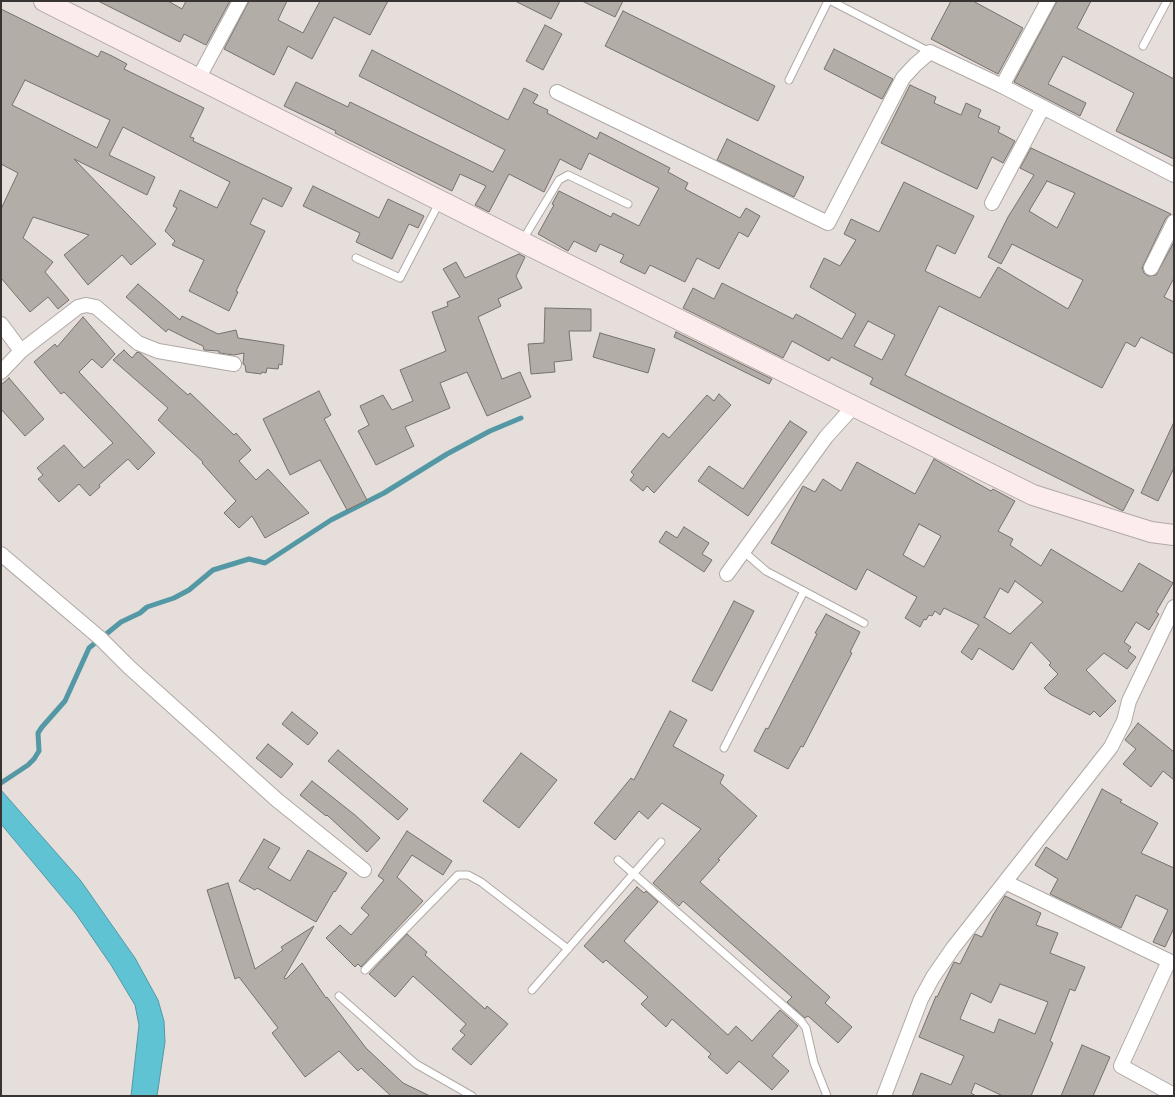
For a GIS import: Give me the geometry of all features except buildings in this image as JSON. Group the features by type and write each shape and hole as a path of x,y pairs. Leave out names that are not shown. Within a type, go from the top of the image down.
{"street":[{"path":"44,1 522,242 1032,495 1151,532 1174,535"},
{"path":"198,79 240,1"},
{"path":"1002,86 1048,1"},
{"path":"557,92 828,223 903,78 930,52 1002,86 1174,175"},
{"path":"992,203 1043,107"},
{"path":"1151,268 1174,222"},
{"path":"1,372 21,351 78,307 86,305 96,307 138,343 158,351 234,364"},
{"path":"1,324 21,351"},
{"path":"728,574 826,437 854,406"},
{"path":"1,554 94,632 129,667 277,800 364,870"},
{"path":"884,1096 921,999 934,977 953,948 1111,747 1124,721 1129,701 1174,607"},
{"path":"1005,882 1171,962 1121,1066 1174,1095"}],"lane":[{"path":"789,80 830,1 930,52"},
{"path":"1143,46 1167,1"},
{"path":"522,242 559,180 568,175 628,204"},
{"path":"356,258 400,278 440,200"},
{"path":"743,551 766,571 864,623"},
{"path":"724,748 804,592"},
{"path":"532,990 661,842"},
{"path":"618,860 801,1021 806,1028 814,1063 828,1096"},
{"path":"364,970 458,875 468,875 482,882 568,949"},
{"path":"339,996 416,1064 472,1096"}],"water":[{"path":"1,790 81,881 135,958 158,1000 164,1021 165,1042 157,1096 131,1096 139,1025 135,1005 111,965 76,914 1,824"}],"waterway":[{"path":"1,783 34,759 39,751 38,733 65,701 89,648 121,622 140,613 147,607 174,598 189,590 213,570 249,559 265,563 331,520 384,493 447,454 490,431 521,418"}]}
